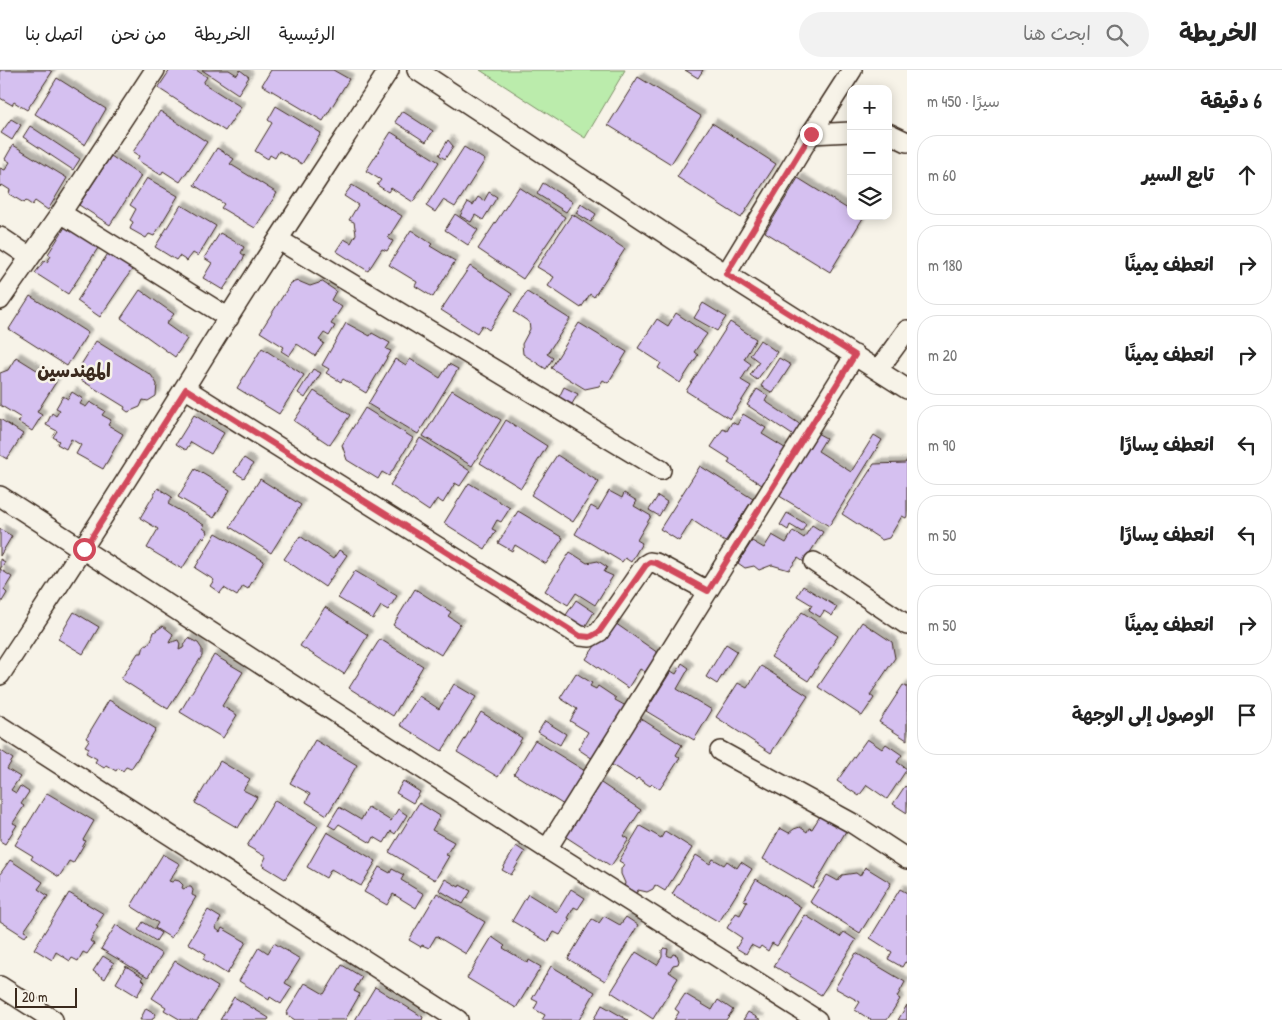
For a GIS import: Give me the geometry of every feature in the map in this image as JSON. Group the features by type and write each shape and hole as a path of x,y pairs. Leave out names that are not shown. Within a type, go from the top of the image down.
{"street":[{"path":"0,675 84,549 229,318 389,70"},
{"path":"417,70 726,274 907,389"},
{"path":"726,274 852,70"},
{"path":"0,300 61,212 148,72"},
{"path":"811,134 847,132"},
{"path":"892,134 907,142"},
{"path":"61,212 229,318"},
{"path":"0,237 30,257"},
{"path":"279,240 661,470"},
{"path":"878,370 907,330"},
{"path":"547,849 855,355"},
{"path":"186,389 580,636 590,637 599,632 650,562 656,563 708,591"},
{"path":"0,496 547,849 817,1020"},
{"path":"814,562 907,625"},
{"path":"0,726 458,1020"},
{"path":"720,751 852,823 907,859"},
{"path":"0,986 54,1020"}],"green space":[{"path":"480,70 625,70 585,138"}],"building":[{"path":"0,70 49,70 52,72 27,110 14,102 12,105 0,98"},
{"path":"170,70 196,70 207,77 203,83 241,107 225,131 158,88"},
{"path":"202,70 229,70 237,75 240,70 249,77 238,94"},
{"path":"271,70 333,70 349,79 323,121 262,85"},
{"path":"685,70 703,70 698,78"},
{"path":"638,77 701,116 671,164 608,125"},
{"path":"57,78 106,109 85,145 35,114"},
{"path":"276,106 321,133 302,164 279,151 275,158 270,155 268,159 255,151 272,123 268,120"},
{"path":"160,111 207,142 180,182 163,171 161,175 137,160 139,156 133,152"},
{"path":"402,111 433,131 426,142 395,122"},
{"path":"11,119 21,125 12,140 1,133"},
{"path":"712,123 776,164 741,218 677,177"},
{"path":"30,126 80,159 73,170 23,137"},
{"path":"391,132 439,162 413,202 391,188 388,192 377,185 381,180 366,171"},
{"path":"448,140 453,146 445,159 439,155"},
{"path":"13,145 67,178 48,210 35,201 32,205 26,201 24,203 9,194 10,190 2,185 0,187 0,168 5,170 10,162 5,159"},
{"path":"464,147 485,160 455,207 443,200 435,212 426,206"},
{"path":"217,148 234,159 230,164 277,193 255,228 221,208 224,204 194,185"},
{"path":"111,156 141,176 110,225 79,205"},
{"path":"147,178 178,196 154,236 149,234 146,238 130,229 133,222 130,220 136,209 130,205"},
{"path":"798,178 847,209 847,220 862,220 830,272 765,232"},
{"path":"543,183 573,202 566,212 537,194"},
{"path":"352,185 402,216 388,238 393,241 387,251 382,249 368,271 336,251 344,239 351,243 356,234 354,222 349,220 358,205 344,196"},
{"path":"519,187 565,217 523,279 478,249"},
{"path":"489,192 497,197 483,220 475,215 471,222 460,216 468,202 473,205 478,197 484,201"},
{"path":"581,204 596,214 591,222 576,213"},
{"path":"181,205 216,226 198,256 193,253 187,261 179,256 176,260 155,247"},
{"path":"455,214 478,230 468,245 445,230"},
{"path":"572,214 625,249 594,297 590,294 581,308 548,286 554,277 537,267"},
{"path":"67,224 100,245 68,294 35,273 44,261 47,262 51,256 48,254"},
{"path":"411,230 432,244 430,246 455,261 433,297 415,286 417,282 389,265"},
{"path":"220,233 244,247 241,253 245,256 223,290 203,278 212,263 204,258"},
{"path":"109,252 133,268 100,317 77,301"},
{"path":"470,266 512,294 489,330 482,325 477,333 441,310"},
{"path":"298,281 310,286 321,281 336,291 331,300 342,307 331,324 335,326 329,336 324,333 319,340 324,343 315,356 297,344 289,356 281,351 284,347 260,332 291,283"},
{"path":"140,290 174,314 166,324 187,339 175,357 121,318"},
{"path":"527,292 570,319 547,354 553,358 546,369 523,354 522,344 530,329 529,322 514,312"},
{"path":"30,296 88,333 67,366 9,329"},
{"path":"703,303 726,317 717,331 694,318"},
{"path":"676,313 707,334 694,352 698,355 680,383 658,368 661,363 638,348 657,319 668,326"},
{"path":"730,322 756,339 744,359 751,364 741,380 751,386 730,419 686,391"},
{"path":"346,323 370,336 372,333 390,343 386,349 391,351 366,393 343,379 341,382 326,373 329,369 322,365"},
{"path":"579,323 627,352 608,383 603,380 599,386 585,389 551,368"},
{"path":"760,340 777,352 757,380 750,375 759,362 750,355"},
{"path":"96,341 151,375 157,384 156,396 148,401 143,400 140,407 128,412 124,409 125,407 81,380 84,375 77,371"},
{"path":"262,348 304,375 279,414 237,388"},
{"path":"16,357 56,382 37,412 42,415 32,431 18,422 21,418 0,405 0,373 8,370"},
{"path":"779,358 791,365 773,393 761,386"},
{"path":"395,359 406,366 410,359 440,378 449,364 458,369 418,434 368,404"},
{"path":"313,369 321,373 305,398 298,393"},
{"path":"564,387 578,394 572,404 559,397"},
{"path":"757,389 768,396 765,401 804,427 797,438 747,405"},
{"path":"452,390 501,420 472,466 423,436"},
{"path":"314,391 350,415 330,445 294,421"},
{"path":"72,392 83,399 80,404 86,407 90,402 105,411 102,415 111,420 108,425 123,434 103,469 76,454 81,445 71,439 66,449 57,444 59,441 53,437 57,431 46,425 52,413 56,416 60,410 56,408 63,396 68,399"},
{"path":"365,408 413,438 389,476 382,472 378,479 347,460 342,445"},
{"path":"743,414 766,428 762,434 788,450 765,487 728,463 730,459 711,447 723,429 727,431 732,422 737,425"},
{"path":"194,415 224,433 211,454 191,442 186,450 176,444"},
{"path":"0,419 23,434 7,459 0,455"},
{"path":"506,420 547,446 521,488 480,463"},
{"path":"815,432 826,438 818,451 851,472 874,435 882,440 829,526 776,494"},
{"path":"420,438 470,471 460,486 455,483 443,503 437,499 429,511 390,485"},
{"path":"557,455 599,482 573,522 531,495"},
{"path":"244,458 253,464 244,478 234,472"},
{"path":"907,460 907,516 906,518 902,516 889,538 882,540 842,514 874,464 905,463"},
{"path":"700,466 753,499 725,542 692,520 679,541 660,529"},
{"path":"195,469 230,490 214,518 178,497"},
{"path":"260,479 301,505 271,553 230,527"},
{"path":"469,483 510,508 501,522 497,520 492,529 496,531 485,549 444,523"},
{"path":"158,488 172,497 168,504 204,525 203,528 208,532 204,539 202,537 182,569 147,548 158,529 140,518"},
{"path":"609,491 622,498 624,493 637,501 634,506 651,516 637,540 642,543 631,562 625,558 622,562 575,534 591,506 598,510"},
{"path":"658,496 667,502 659,516 649,510"},
{"path":"518,511 563,538 546,564 515,545 512,551 498,543"},
{"path":"787,513 806,524 802,532 790,525 788,530 780,525"},
{"path":"812,525 823,532 804,562 798,558 789,570 772,565 759,570 754,566 745,568 738,563 752,541 764,548 772,535 786,543 793,531 804,538"},
{"path":"0,529 12,536 0,556"},
{"path":"216,533 264,561 248,589 243,586 237,596 224,588 220,593 210,586 214,580 195,568"},
{"path":"300,536 333,559 339,550 347,555 325,587 284,559"},
{"path":"570,552 587,563 598,561 607,567 604,572 613,576 595,605 576,593 568,605 545,591"},
{"path":"0,559 5,562 0,569"},
{"path":"0,569 12,577 4,590 7,593 0,605"},
{"path":"355,571 397,596 388,610 381,606 373,619 338,598"},
{"path":"803,586 837,607 832,616 824,611 820,617 809,610 812,605 797,596"},
{"path":"415,589 451,612 448,616 460,624 441,655 393,625"},
{"path":"576,600 594,612 583,630 564,618"},
{"path":"325,607 368,635 344,674 300,646"},
{"path":"74,612 99,627 83,654 58,639"},
{"path":"802,612 838,636 808,681 771,657"},
{"path":"612,621 658,653 645,672 640,669 628,688 586,659"},
{"path":"862,622 892,642 895,658 870,695 874,698 862,716 818,687"},
{"path":"163,626 173,634 169,643 178,640 180,644 179,650 183,648 188,638 198,643 202,649 202,656 168,709 121,679 138,653 142,653 144,646 151,641 154,632"},
{"path":"380,639 423,666 393,716 349,688"},
{"path":"726,644 737,651 717,684 706,677"},
{"path":"214,655 243,672 222,706 237,715 223,738 180,712"},
{"path":"682,663 689,668 677,689 712,710 694,740 646,711 671,671 676,674"},
{"path":"761,666 808,696 771,753 716,717 738,683 747,688"},
{"path":"576,673 592,683 590,686 596,689 598,686 616,698 615,700 626,706 593,759 578,749 588,732 570,721 577,709 560,698"},
{"path":"454,684 476,697 442,751 400,725 419,696 439,709"},
{"path":"903,685 907,687 907,740 879,722"},
{"path":"109,700 156,729 131,769 126,767 123,771 118,768 116,771 106,765 104,768 95,762 97,759 86,753 89,748 85,746 89,740 86,738"},
{"path":"481,712 522,738 498,777 457,752"},
{"path":"640,718 682,745 676,755 680,758 660,789 652,784 650,786 638,778 636,780 610,764"},
{"path":"545,721 566,734 560,745 538,732"},
{"path":"867,739 882,749 886,744 902,755 897,762 907,769 887,799 867,785 859,796 837,781"},
{"path":"315,740 357,765 327,815 306,802 310,794 290,783"},
{"path":"535,740 585,771 564,805 514,774"},
{"path":"0,750 13,759 7,769 20,777 11,790 16,793 20,786 29,792 21,804 24,806 13,823 17,825 5,844 0,841"},
{"path":"220,761 250,779 243,790 257,797 238,828 195,803"},
{"path":"403,781 420,792 413,803 396,793"},
{"path":"598,781 641,810 624,836 629,839 611,866 563,835"},
{"path":"905,786 907,788 907,813 893,804"},
{"path":"47,793 94,821 83,840 86,841 73,863 69,861 59,877 31,859 33,856 15,845"},
{"path":"275,800 318,826 285,879 262,865 266,857 247,846"},
{"path":"419,803 440,816 432,830 454,842 446,855 449,856 435,880 389,852"},
{"path":"339,807 361,820 368,807 391,821 398,809 407,815 395,834 391,831 384,843 374,837 371,843 339,824 335,829 328,825"},
{"path":"820,816 846,831 813,888 763,859 780,828 789,833 800,827 807,832 809,828 812,829"},
{"path":"640,826 661,838 665,831 692,848 665,891 655,885 653,889 647,892 638,890 636,894 624,887 625,883 621,869 624,864 619,861"},
{"path":"327,832 376,861 361,886 331,869 326,878 307,867"},
{"path":"516,846 525,852 511,875 502,870"},
{"path":"163,854 180,864 169,881 179,881 184,889 191,887 193,890 192,895 196,897 171,938 155,928 158,923 131,906"},
{"path":"696,855 710,864 713,859 724,865 727,861 737,868 741,862 752,869 719,922 672,894"},
{"path":"10,860 43,882 38,889 48,896 24,931 28,933 25,937 0,921 0,874"},
{"path":"379,867 390,873 392,869 404,875 401,880 424,894 416,908 393,894 387,905 364,892"},
{"path":"865,867 891,883 860,933 810,902 827,875 838,881 842,875 856,873 860,876"},
{"path":"445,879 471,891 463,904 439,890"},
{"path":"756,879 801,907 777,946 772,943 768,951 761,946 759,949 751,945 746,954 736,948 742,938 727,928 736,913 740,915 747,902 744,900"},
{"path":"571,889 585,898 578,909 574,907 568,918 570,919 560,935 554,932 548,942 512,921 528,894 557,912"},
{"path":"900,889 907,893 907,963 905,962 902,967 888,959 892,952 870,938"},
{"path":"69,893 104,914 96,926 98,927 90,941 94,944 87,954 83,952 78,961 72,958 70,961 56,952 52,960 34,949"},
{"path":"437,893 485,922 466,954 436,936 429,948 422,945 421,947 409,940"},
{"path":"208,910 221,918 215,928 220,932 222,928 246,942 227,974 203,959 206,954 188,943"},
{"path":"805,915 840,937 844,932 856,940 821,995 774,966"},
{"path":"604,916 620,925 626,917 638,925 605,981 568,959 592,919 599,923"},
{"path":"143,922 161,933 156,941 138,930"},
{"path":"116,925 162,954 148,977 101,949"},
{"path":"492,937 505,946 503,948 528,963 529,960 541,967 516,1008 467,978"},
{"path":"274,943 300,959 285,983 292,987 281,1004 270,997 269,1000 239,981 259,947 268,953"},
{"path":"664,948 668,949 667,955 671,957 673,954 677,955 678,964 673,965 669,972 678,978 653,1019 611,992 636,952 657,965 662,957 662,950"},
{"path":"856,953 905,982 897,997 900,999 887,1020 871,1020 855,1010 860,1002 835,988"},
{"path":"103,956 114,963 105,979 93,971"},
{"path":"175,961 218,987 197,1020 181,1020 164,1010 166,1007 152,998"},
{"path":"342,965 362,977 354,991 360,994 345,1020 295,1020 286,1014 305,983 324,994"},
{"path":"126,966 143,977 142,979 145,982 137,996 116,983"},
{"path":"551,966 595,992 579,1020 542,1020 545,1015 534,1009 538,1002 532,999"},
{"path":"375,987 423,1017 422,1020 355,1020"},
{"path":"685,994 712,1010 718,1000 733,1010 726,1020 674,1020 679,1012 675,1009"},
{"path":"234,997 269,1018 268,1020 220,1020"},
{"path":"602,1005 628,1020 593,1020"},
{"path":"907,1005 907,1020 898,1020"},
{"path":"146,1008 156,1014 152,1020 140,1020"},
{"path":"748,1012 761,1020 743,1020"}],"district":[{"name":"المهندسين","path":"74,370"}],"route":[{"path":"84,549 186,389 580,636 590,637 599,632 650,562 656,563 708,591 855,355 726,274 811,134"}]}
